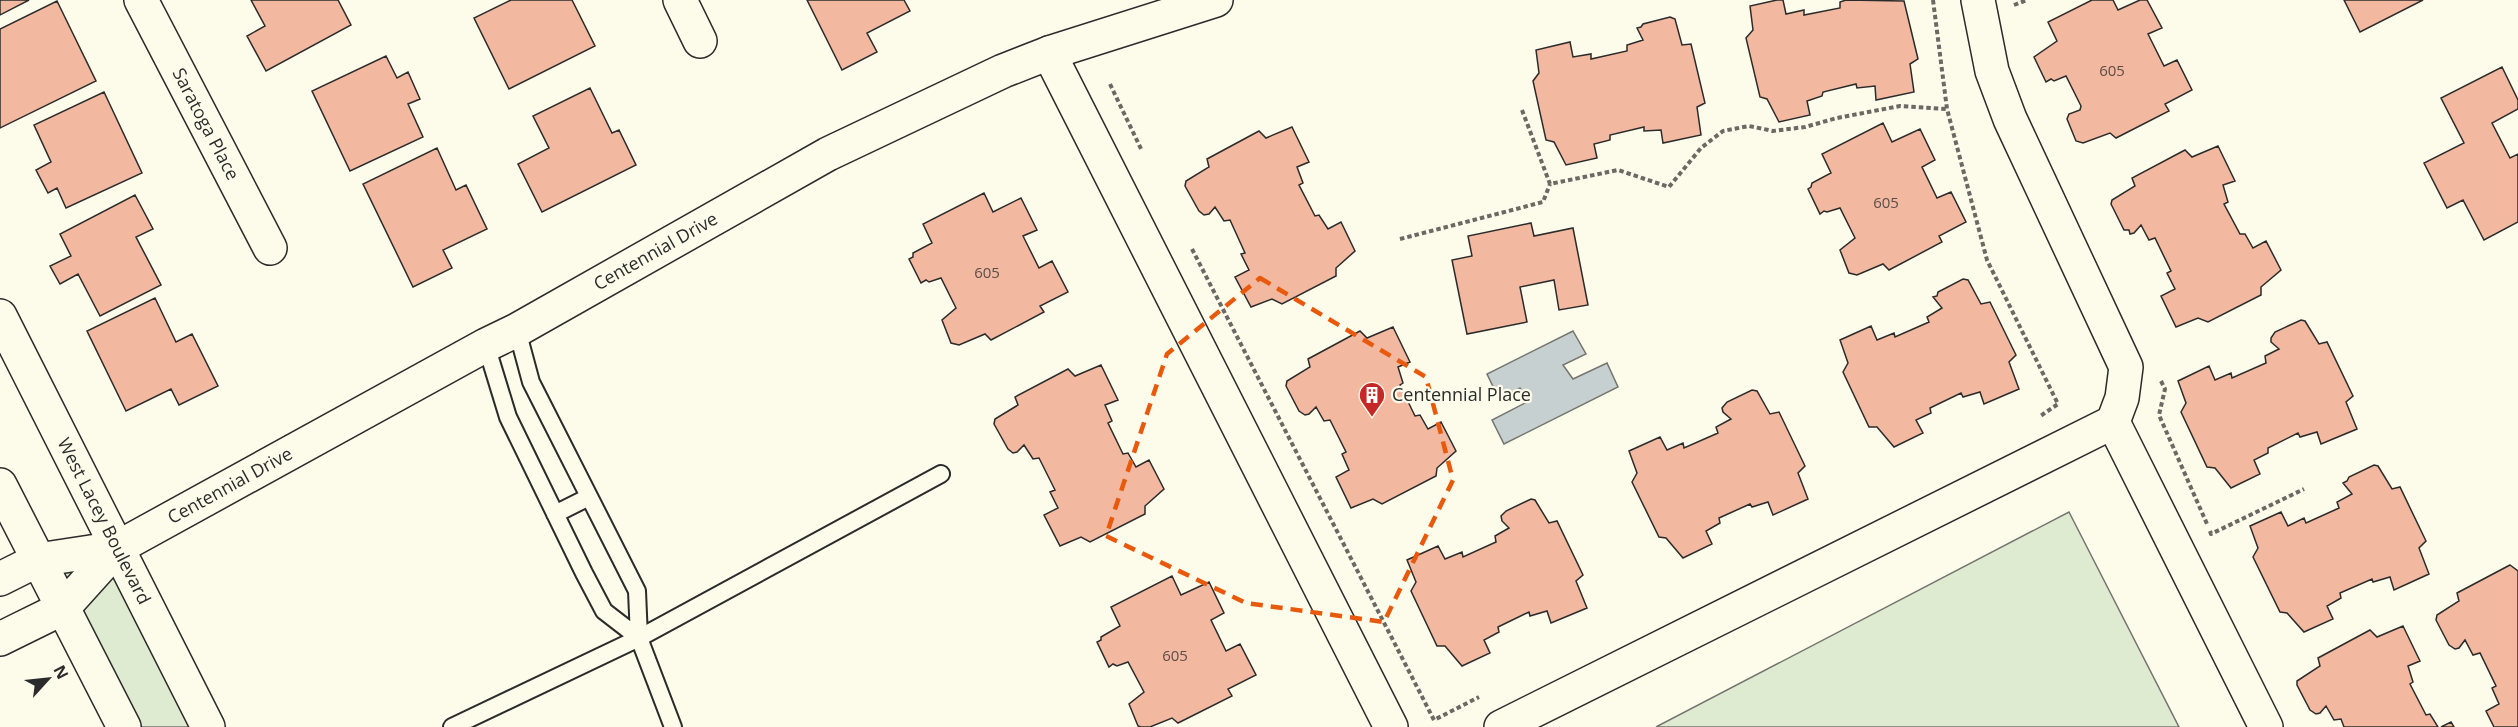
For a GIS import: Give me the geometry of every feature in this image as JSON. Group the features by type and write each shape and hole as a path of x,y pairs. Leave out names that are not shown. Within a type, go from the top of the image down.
{"street":[{"name":"Saratoga Place","path":"141,0 270,248"},
{"path":"680,0 700,41"},
{"name":"Centennial Drive","path":"0,639 63,608 117,548 517,330 828,154 1003,72 1049,53 1216,0"},
{"path":"1501,727 2113,422 2122,398 2126,367 2010,119 1992,71 1978,0"},
{"path":"1049,53 1391,727"},
{"name":"West Lacey Boulevard","path":"0,316 207,727"},
{"path":"2113,422 2265,727"},
{"path":"0,484 124,727"},
{"name":"Centennial Drive","path":"0,579 38,560 117,548"}],"lane":[{"path":"517,330 531,382 637,591 639,638 673,727"},
{"path":"486,345 508,417 604,611 639,638"},
{"path":"452,727 639,638 941,474"},
{"path":"555,514 589,497"}],"path":[{"path":"1933,0 1947,109 1987,260 2058,404 2037,418"},
{"path":"1110,84 1143,154"},
{"path":"1550,184 1618,170 1669,187 1701,148 1723,131 1749,126 1773,131 1805,127 1900,106 1947,109"},
{"path":"1400,239 1544,201 1550,184 1522,110"},
{"path":"1190,246 1434,720 1487,693"},
{"path":"2160,378 2165,389 2159,415 2211,534 2304,489"}],"highlighted area":[{"path":"1260,278 1426,377 1453,480 1384,622 1246,603 1106,536 1167,354"}],"green space":[{"path":"2069,512 2179,727 1656,727"},
{"path":"117,548 208,727 124,727 49,579"}],"shaded area":[{"path":"1573,331 1586,354 1563,365 1573,379 1607,363 1618,387 1504,444 1492,420 1527,402 1520,388 1499,399 1487,374"}],"building":[{"path":"0,0 29,0 0,15"},
{"path":"251,0 338,0 351,25 266,71 247,36 265,26"},
{"path":"511,0 572,0 595,46 509,89 474,18"},
{"path":"807,0 904,0 910,11 867,33 877,52 842,70"},
{"path":"1783,0 1786,14 1804,10 1804,15 1840,8 1840,2 1846,0 1904,1 1918,59 1910,64 1914,92 1876,100 1875,86 1857,88 1856,84 1823,92 1822,96 1807,101 1810,115 1779,122 1767,99 1760,97 1746,38 1753,30 1750,6"},
{"path":"2092,0 2113,0 2118,10 2140,0 2147,0 2162,28 2148,34 2164,66 2177,60 2192,90 2165,104 2169,111 2116,138 2110,133 2083,143 2076,141 2067,119 2069,114 2080,110 2081,106 2066,76 2046,82 2034,57 2057,41 2048,22"},
{"path":"2344,0 2423,0 2360,32"},
{"path":"57,1 96,81 0,128 0,29"},
{"path":"1670,17 1675,19 1682,45 1691,44 1705,103 1697,107 1701,135 1663,143 1661,130 1644,131 1644,127 1610,135 1610,140 1594,144 1597,158 1566,165 1554,142 1546,140 1533,81 1539,73 1536,50 1570,42 1573,57 1591,54 1591,59 1627,51 1627,45 1643,40 1637,28 1643,24"},
{"path":"386,56 397,78 408,72 420,99 408,104 423,137 350,171 312,91"},
{"path":"2502,67 2518,100 2518,109 2492,123 2510,158 2518,154 2518,222 2484,240 2463,200 2447,208 2424,163 2464,143 2441,98"},
{"path":"590,88 612,133 619,130 636,165 542,212 518,164 549,148 533,116"},
{"path":"104,92 142,173 66,208 57,188 48,193 36,170 51,162 34,125"},
{"path":"1883,123 1892,142 1920,129 1935,160 1922,167 1937,198 1951,192 1966,222 1939,236 1942,242 1889,270 1883,264 1857,275 1849,273 1840,250 1855,238 1840,208 1820,214 1808,189 1812,183 1831,173 1822,154"},
{"path":"1292,127 1309,162 1297,167 1303,183 1299,185 1315,216 1319,215 1328,229 1341,222 1355,251 1336,268 1336,276 1282,304 1272,299 1251,307 1235,277 1249,270 1241,254 1245,253 1230,220 1224,221 1215,207 1209,214 1204,215 1199,211 1185,186 1186,181 1209,167 1207,159 1259,131 1266,138"},
{"path":"2218,146 2235,181 2223,185 2228,202 2224,204 2240,234 2245,234 2253,248 2266,241 2281,270 2261,287 2261,295 2208,322 2198,318 2176,327 2161,296 2175,289 2167,273 2171,271 2155,238 2149,240 2141,225 2134,233 2130,234 2129,230 2124,230 2111,204 2112,200 2135,186 2132,178 2185,150 2192,157"},
{"path":"437,148 456,190 466,185 487,229 443,250 452,268 413,287 363,184"},
{"path":"984,193 993,212 1021,198 1037,230 1023,236 1039,268 1052,261 1068,292 1040,306 1044,312 991,340 985,334 959,345 951,343 942,320 956,308 941,278 921,283 909,259 913,257 913,253 932,243 923,224"},
{"path":"135,195 153,229 136,237 161,285 100,316 78,274 60,284 50,266 71,256 60,234"},
{"path":"1531,223 1534,236 1573,228 1588,305 1559,310 1554,280 1520,287 1527,322 1467,334 1452,260 1472,256 1468,236"},
{"path":"1963,279 1968,280 1981,304 1990,302 2016,355 2009,362 2019,389 1984,404 1980,392 1963,397 1961,393 1930,408 1931,413 1916,420 1923,433 1894,447 1877,427 1869,427 1843,372 1848,363 1840,340 1871,326 1877,340 1894,333 1895,337 1929,322 1927,317 1942,308 1933,297"},
{"path":"155,298 176,342 192,334 218,386 179,405 171,389 126,411 87,331"},
{"path":"2301,320 2305,321 2319,344 2327,342 2353,396 2346,402 2357,429 2321,444 2317,432 2300,437 2298,433 2268,448 2268,453 2254,460 2260,474 2231,488 2215,468 2207,467 2181,412 2186,403 2178,381 2209,366 2215,380 2231,373 2232,378 2266,363 2265,356 2279,349 2271,342 2275,332"},
{"name":"Centennial Place","path":"1393,327 1410,362 1398,367 1403,383 1400,385 1415,416 1420,415 1428,429 1441,422 1456,451 1437,468 1436,476 1382,504 1373,499 1351,508 1336,477 1349,470 1342,454 1346,452 1330,420 1324,421 1316,407 1305,415 1299,411 1286,386 1287,381 1310,367 1308,359 1360,331 1367,338"},
{"path":"1101,365 1118,400 1105,405 1112,421 1108,423 1123,454 1128,453 1136,467 1149,460 1164,489 1145,506 1145,514 1090,542 1081,537 1060,546 1044,515 1058,508 1050,492 1055,490 1039,458 1033,459 1024,445 1013,453 1008,449 994,424 995,419 1018,405 1015,397 1068,369 1075,376"},
{"path":"1752,390 1757,391 1770,414 1779,412 1805,466 1798,473 1808,499 1773,515 1768,502 1752,507 1750,504 1719,518 1720,523 1706,531 1712,544 1683,558 1666,538 1659,537 1632,482 1637,473 1629,451 1660,437 1667,450 1683,443 1684,448 1718,433 1716,427 1731,419 1722,408 1727,402"},
{"path":"2374,465 2378,466 2392,489 2400,487 2426,541 2419,548 2429,574 2394,590 2390,577 2373,582 2372,579 2340,593 2341,598 2327,606 2333,619 2304,632 2287,613 2280,612 2253,557 2258,548 2250,526 2281,512 2288,526 2304,518 2306,523 2339,508 2337,502 2352,494 2343,483 2349,477"},
{"path":"1531,499 1535,500 1549,523 1557,521 1583,575 1576,581 1587,608 1551,623 1547,611 1530,616 1529,612 1498,627 1499,632 1484,640 1490,653 1462,666 1445,646 1437,646 1411,591 1416,582 1407,560 1438,546 1445,559 1462,552 1463,557 1496,542 1495,536 1509,528 1502,521 1501,516 1506,511"},
{"path":"2510,565 2518,571 2518,727 2494,727 2486,711 2499,704 2492,688 2496,686 2480,653 2473,655 2465,640 2459,648 2455,649 2449,645 2436,620 2437,615 2459,601 2457,593"},
{"path":"1172,576 1181,595 1209,582 1224,613 1211,620 1226,651 1240,644 1256,675 1228,689 1232,696 1178,723 1172,718 1150,727 1141,727 1138,726 1129,704 1144,692 1128,662 1117,666 1113,664 1109,667 1097,642 1101,640 1101,637 1120,626 1111,607"},
{"path":"2403,626 2420,661 2408,666 2413,682 2410,684 2426,715 2430,714 2438,727 2344,727 2341,719 2334,720 2326,706 2316,714 2310,710 2297,681 2320,666 2318,658 2370,630 2377,637"},
{"path":"2451,722 2454,727 2441,727"}],"place":[{"name":"Centennial Place","path":"1372,418"}]}
